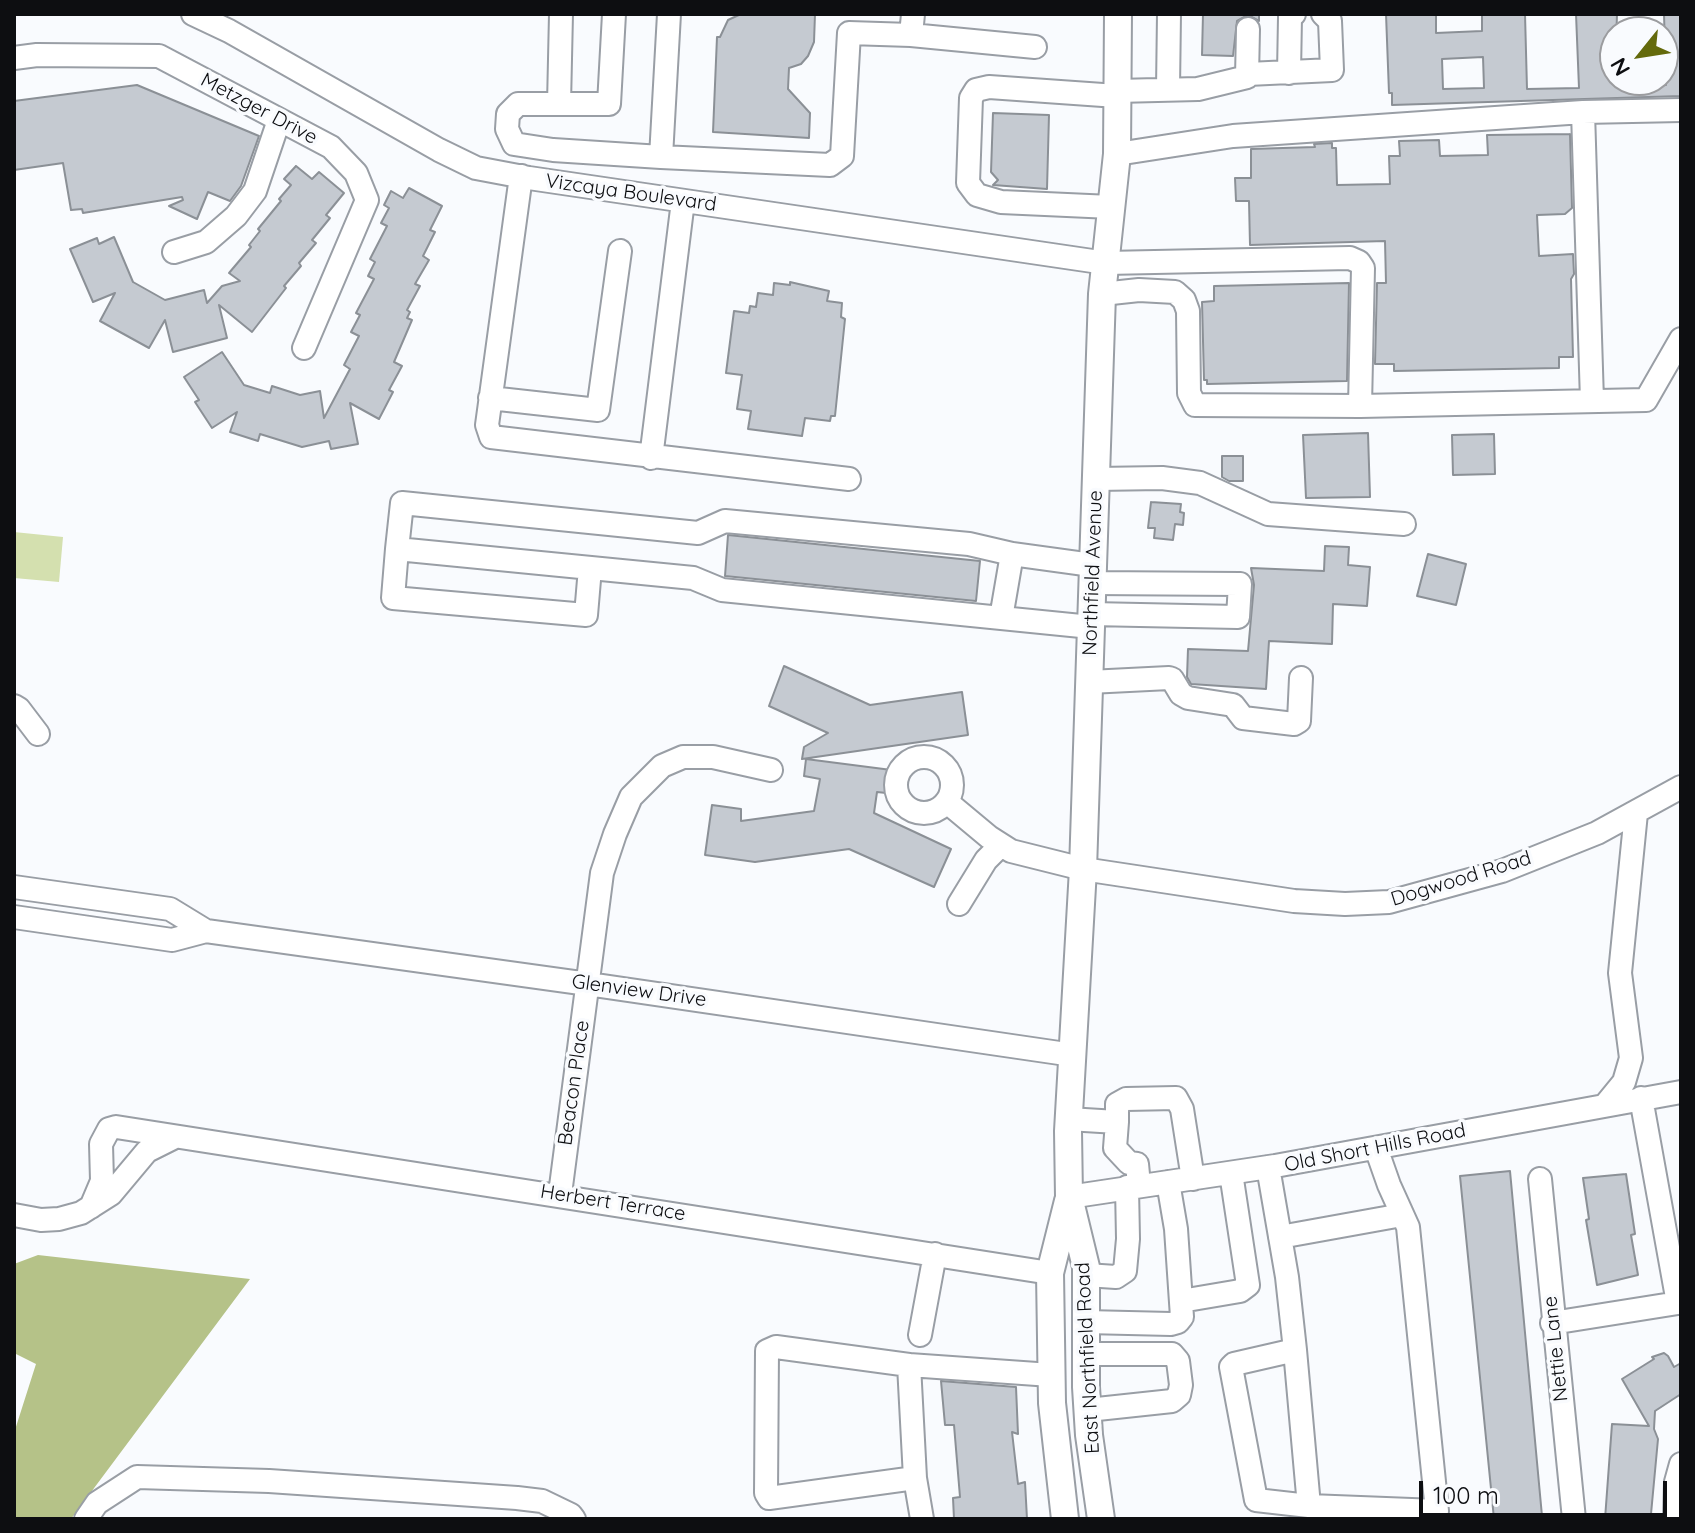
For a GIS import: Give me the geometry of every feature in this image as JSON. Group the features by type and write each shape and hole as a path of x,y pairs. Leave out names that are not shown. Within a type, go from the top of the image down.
{"main road":[{"name":"Northfield Avenue","path":"1068,1125 1083,869 1102,294 1117,154 1118,14"},
{"name":"East Northfield Road","path":"1068,1125 1069,1197 1086,1275 1087,1399 1101,1519"},
{"name":"East Northfield Road","path":"1065,1519 1051,1375 1050,1273 1069,1197"},
{"path":"1050,1273 1071,1283 1073,1374 1087,1399"}],"street":[{"name":"Vizcaya Boulevard","path":"193,14 476,168 1106,263 1350,258 1363,268 1360,406"},
{"path":"559,104 561,14"},
{"path":"614,14 609,104 518,104 508,114 507,129 514,144 553,150 830,165 842,156 850,24 912,25 1035,47"},
{"path":"661,157 669,14"},
{"path":"1168,89 1169,14"},
{"path":"1289,73 1290,17 1294,14"},
{"path":"1111,207 1001,202 977,195 968,183 971,98 976,90 989,87 1117,94 1198,89 1247,77 1248,74 1332,70 1330,21 1323,14"},
{"path":"1248,29 1248,74"},
{"name":"Metzger Drive","path":"14,58 37,55 159,56 331,147 356,173 367,200 304,348"},
{"path":"1117,154 1233,136 1583,112 1681,110"},
{"path":"1583,112 1592,401"},
{"path":"174,252 206,242 236,216 255,191 279,120"},
{"path":"521,176 490,398 487,425 491,437 849,479"},
{"path":"651,458 656,397 683,201"},
{"path":"490,398 598,410 620,251"},
{"path":"1102,294 1139,290 1175,292 1184,300 1188,311 1189,393 1195,405 1360,406 1646,400 1681,339"},
{"path":"1096,479 1162,478 1200,483 1268,514 1404,524"},
{"path":"397,549 693,578 722,590 1001,618 1238,617 1240,584 1092,574 969,544 725,521 698,533 402,503 397,549 393,598 586,615 590,568"},
{"path":"1001,618 1012,554"},
{"path":"1089,682 1169,678 1188,698 1233,705 1243,718 1294,724 1299,721 1301,678"},
{"path":"14,706 38,734"},
{"name":"Beacon Place","path":"560,1194 602,873 631,797 662,766 683,757 713,757 771,770"},
{"name":"Dogwood Road","path":"947,802 1011,851 1083,869 1294,901 1345,904 1389,902 1502,871 1597,833 1681,787"},
{"path":"1606,1104 1624,1082 1631,1058 1620,973 1636,813"},
{"path":"959,904 986,860 1001,845"},
{"name":"Glenview Drive","path":"14,887 170,909 206,931"},
{"name":"Glenview Drive","path":"14,917 172,940 206,931 1073,1055"},
{"name":"Old Short Hills Road","path":"1069,1197 1268,1167 1681,1092"},
{"path":"1086,1275 1116,1277 1125,1271 1137,1164 1129,1163 1115,1148 1117,1104 1126,1099 1176,1098 1182,1109 1193,1179"},
{"path":"1552,1323 1678,1303 1641,1098"},
{"path":"1068,1125 1117,1122"},
{"name":"Herbert Terrace","path":"91,1207 100,1189 101,1144 109,1129 116,1127 1050,1273"},
{"path":"14,1215 41,1220 71,1217 116,1189 147,1151 175,1137"},
{"path":"1295,1350 1231,1367 1256,1500 1309,1506 1437,1511 1408,1227 1376,1148"},
{"path":"1268,1167 1295,1350 1309,1506"},
{"path":"1181,1301 1240,1291 1248,1285 1231,1173"},
{"name":"Nettie Lane","path":"1540,1179 1574,1519"},
{"path":"1086,1322 1171,1324 1182,1317 1176,1229 1168,1182"},
{"path":"1280,1237 1402,1215"},
{"path":"920,1335 935,1254"},
{"path":"915,1478 769,1498 766,1493 767,1351 776,1347 909,1365 1051,1375"},
{"path":"1086,1354 1172,1354 1178,1361 1181,1385 1179,1395 1172,1401 1087,1399"},
{"path":"909,1365 915,1478 922,1519"},
{"path":"1675,1519 1676,1482 1681,1464"},
{"path":"86,1519 97,1503 137,1477 269,1481 517,1498 542,1501 574,1519"}],"green space":[{"path":"14,532 63,537 59,582 14,578"},
{"path":"38,1255 250,1279 71,1519 14,1519 14,1433 36,1364 14,1353 14,1264"}],"building":[{"path":"741,14 815,14 814,42 808,56 801,64 789,68 788,89 810,113 809,138 713,132 717,37 720,37 728,20"},
{"path":"1203,14 1259,14 1259,21 1248,15 1237,21 1233,56 1202,55"},
{"path":"1386,14 1436,14 1436,33 1482,31 1482,14 1525,14 1527,89 1579,88 1576,14 1617,14 1599,16 1599,96 1679,96 1679,16 1664,14 1681,14 1681,96 1392,105 1392,93 1389,93","holes":["1483,57 1484,88 1443,89 1442,59"]},
{"path":"137,85 259,136 241,186 230,201 208,192 197,219 169,206 183,200 182,197 83,213 82,209 71,210 63,163 14,170 14,101"},
{"path":"993,113 1049,115 1047,189 993,185 998,180 991,172"},
{"path":"1570,134 1572,208 1565,214 1537,215 1539,256 1573,254 1573,357 1559,357 1559,368 1394,371 1394,364 1375,364 1377,283 1386,283 1385,241 1250,245 1249,201 1236,201 1235,178 1251,178 1251,149 1315,147 1314,144 1332,143 1332,148 1336,148 1337,185 1390,184 1389,156 1400,156 1399,141 1439,140 1440,156 1488,155 1487,135"},
{"path":"296,166 312,179 319,172 344,193 326,215 330,218 312,240 316,243 299,263 301,266 252,332 219,305 227,338 173,352 165,320 149,348 100,321 115,293 93,302 70,249 97,238 99,244 114,237 133,282 165,300 204,290 207,303 222,286 240,281 229,273 251,247 249,245 260,231 258,229 281,201 279,199 291,185 284,179"},
{"path":"409,188 442,206 430,230 435,232 423,256 429,260 415,284 420,286 407,310 410,312 407,318 412,320 394,362 402,366 379,419 350,403 358,444 331,449 329,441 302,447 260,434 258,441 230,432 237,412 212,428 184,377 222,352 244,385 270,393 272,386 300,395 320,391 324,418 350,369 344,365 359,336 351,332 360,315 356,313 374,279 368,276 375,262 370,259 387,226 381,223 389,208 384,205 391,191 403,198"},
{"path":"790,282 829,291 827,301 842,303 841,317 845,319 835,416 831,416 830,421 805,418 802,436 748,429 751,411 737,409 742,375 726,373 734,311 749,313 750,306 756,307 758,293 773,295 774,283 790,285"},
{"path":"1349,283 1347,381 1207,384 1204,380 1202,302 1214,301 1214,286"},
{"path":"1368,433 1370,497 1306,498 1303,435"},
{"path":"1494,434 1495,474 1453,475 1452,435"},
{"path":"1222,456 1243,456 1243,481 1229,481 1222,477"},
{"path":"1151,502 1181,504 1183,525 1175,524 1173,540 1154,538 1155,528 1148,528"},
{"path":"728,535 980,561 976,601 725,576"},
{"path":"1325,546 1349,547 1348,565 1370,567 1367,606 1333,604 1332,644 1269,641 1266,689 1191,684 1187,677 1188,649 1248,651 1254,585 1251,568 1324,571"},
{"path":"1428,554 1466,564 1456,605 1417,596"},
{"path":"784,666 870,705 962,692 968,735 802,759 804,747 828,733 769,706"},
{"path":"806,759 907,772 905,795 877,792 874,813 951,849 934,887 849,849 755,862 705,855 712,805 741,809 741,821 814,811 820,779 804,776"},
{"path":"1510,1171 1542,1516 1494,1519 1460,1176"},
{"path":"1626,1174 1638,1275 1597,1285 1586,1220 1589,1219 1583,1178"},
{"path":"1664,1353 1674,1367 1681,1363 1681,1394 1655,1411 1654,1429 1658,1439 1651,1514 1648,1519 1605,1519 1612,1424 1649,1426 1622,1379 1654,1359 1652,1357"},
{"path":"941,1381 1016,1387 1018,1434 1012,1432 1018,1484 1025,1482 1027,1519 954,1519 953,1498 960,1497 954,1425 945,1425"}]}
